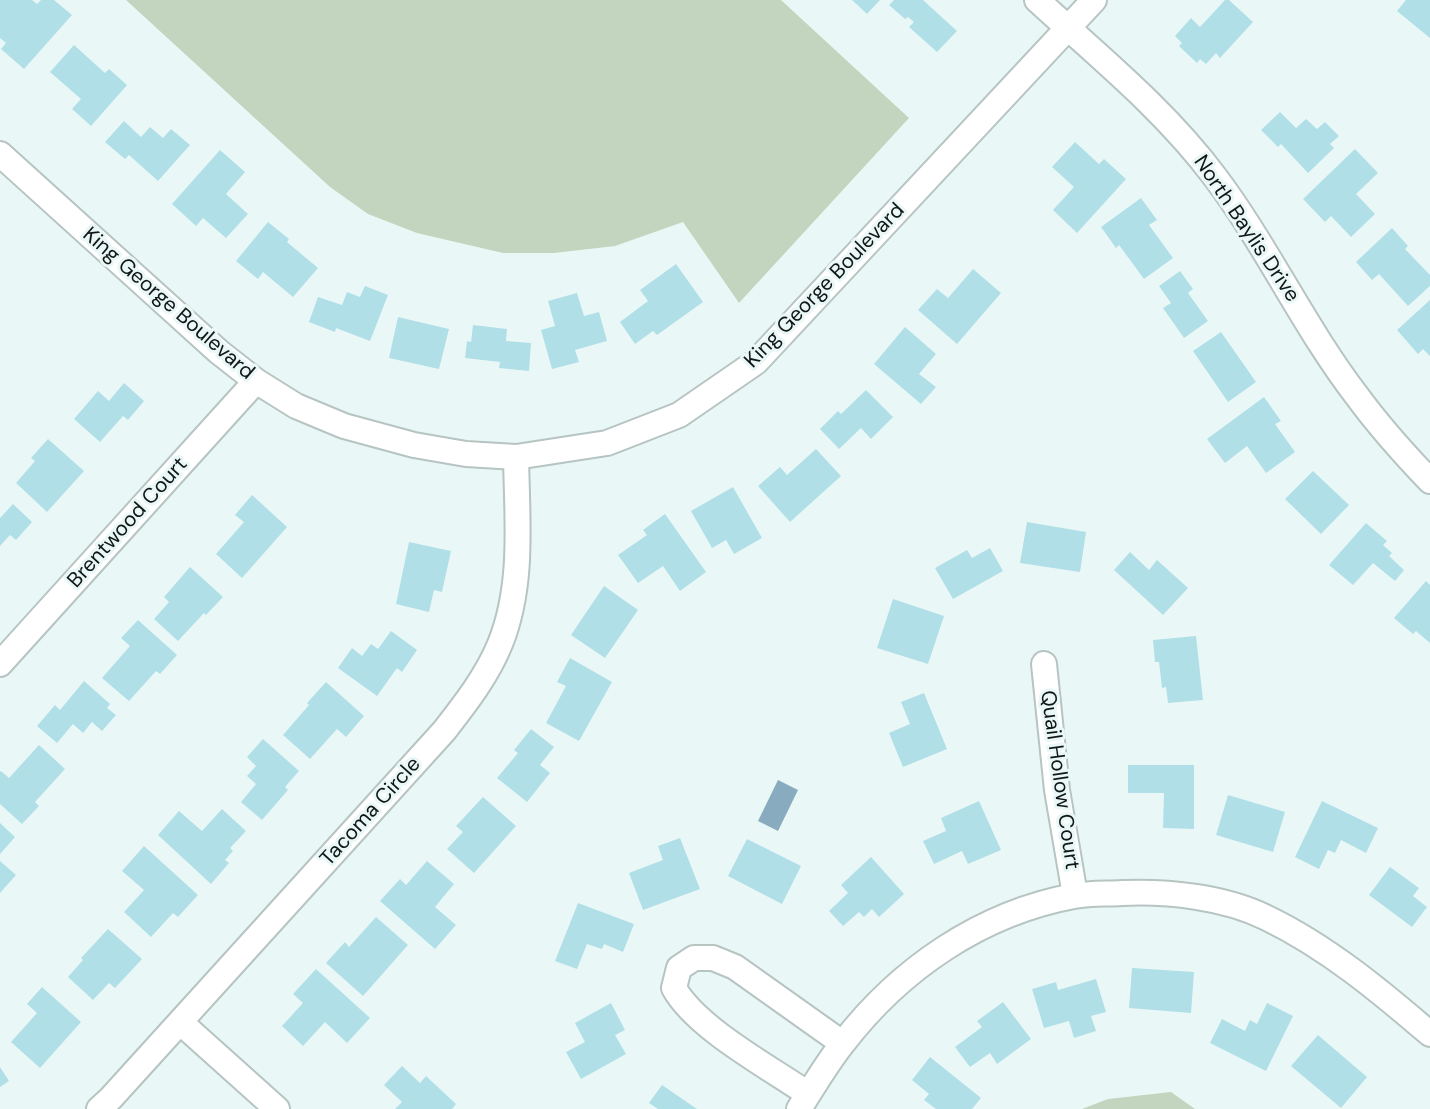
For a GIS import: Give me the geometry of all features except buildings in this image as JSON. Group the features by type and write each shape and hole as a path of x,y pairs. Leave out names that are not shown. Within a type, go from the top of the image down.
{"street":[{"name":"North Baylis Drive","path":"1037,0 1179,133 1216,177 1355,394 1394,444 1430,481"},
{"name":"King George Boulevard","path":"0,154 219,352 256,381 296,406 344,426 414,445 466,454 516,457 607,443 679,415 756,362 1094,0"},
{"name":"Brentwood Court","path":"0,664 256,381"},
{"name":"Tacoma Circle","path":"99,1109 444,731 477,687 500,644 515,593 516,457"},
{"name":"Quail Hollow Court","path":"1044,664 1057,790 1075,895"},
{"path":"842,1043 735,967 713,958 694,958 679,968 674,988 682,1002 699,1019 804,1101 842,1043 888,992 949,944 1012,913 1075,895 1146,892 1195,897 1265,917 1315,945 1381,992 1430,1034"},
{"path":"180,1022 277,1109"}],"green space":[{"path":"126,0 781,0 909,118 739,303 683,222 615,246 554,253 503,253 417,233 368,214 330,187"},
{"path":"1171,1092 1195,1109 1082,1109 1108,1099"}],"water":[{"path":"778,780 798,790 778,831 758,821"}]}
